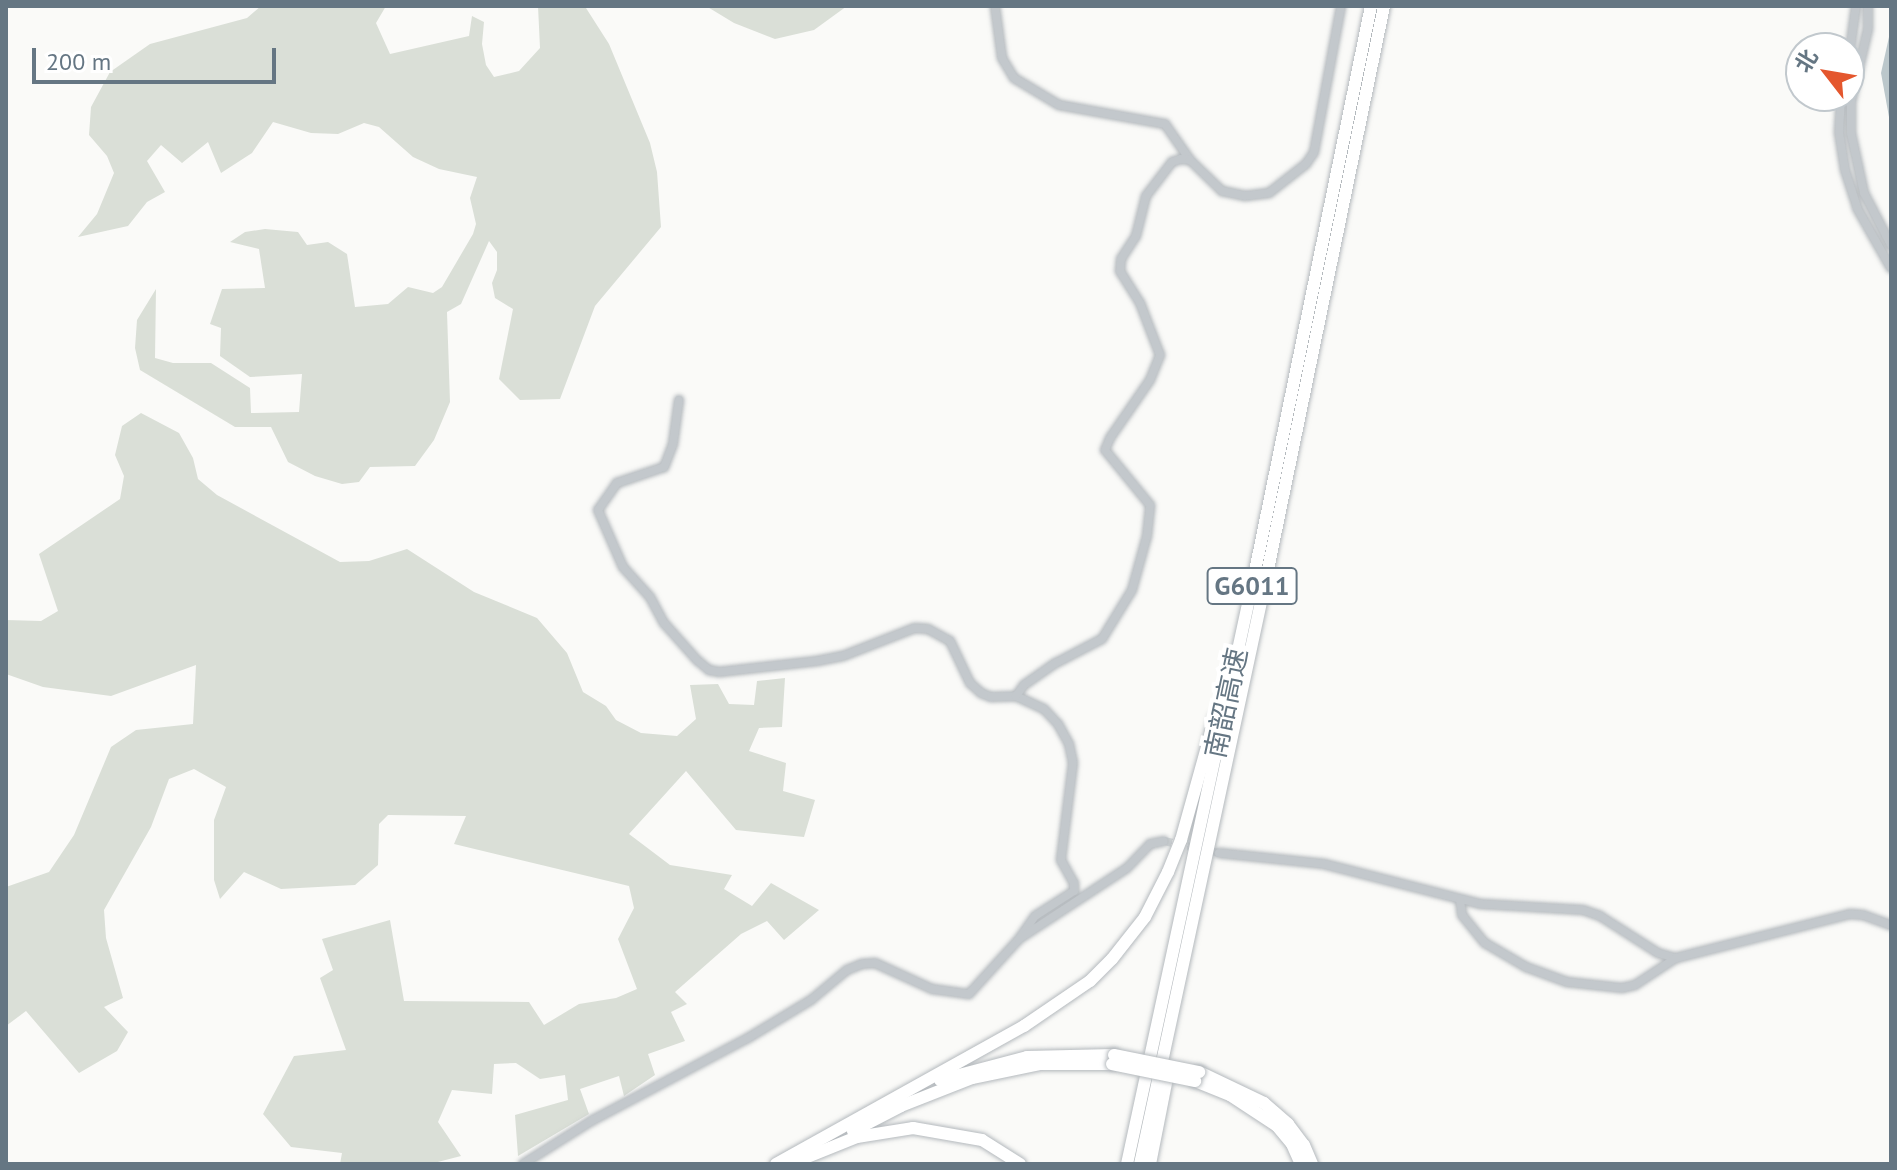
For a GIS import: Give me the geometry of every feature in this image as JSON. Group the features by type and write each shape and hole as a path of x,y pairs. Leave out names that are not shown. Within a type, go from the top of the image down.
{"highway":[{"name":"南韶高速","path":"1127,1164 1254,576 1371,6"},
{"name":"南韶高速","path":"1140,1164 1384,6"},
{"path":"776,1164 1024,1026 1069,996 1112,959 1145,917 1181,840 1254,576"},
{"path":"1150,1164 1188,969 1198,894"},
{"path":"896,1098 948,1076 1013,1060 1063,1054 1113,1059 1197,1076 1264,1103 1288,1124 1312,1164"},
{"path":"790,1163 901,1106 972,1078 1040,1064 1113,1059"},
{"path":"1197,1076 1277,1126 1292,1144 1301,1164"},
{"path":"790,1163 857,1137 913,1128 982,1140 1020,1164"}],"street":[{"path":"995,6 1002,58 1014,78 1059,105 1165,124 1190,160 1222,191 1245,196 1269,193 1306,164 1314,152 1341,6"},
{"path":"1852,32 1856,6"},
{"path":"1868,6 1868,29 1851,102 1851,133 1864,193 1891,245"},
{"path":"1840,112 1839,132 1845,170 1857,208 1891,268"},
{"path":"1016,696 1024,685 1056,663 1102,639 1135,580 1147,536 1150,505 1105,450 1154,373 1160,355 1146,316 1120,271 1121,259 1136,236 1146,196 1172,162 1190,160"},
{"path":"523,1164 593,1120 748,1038 811,1000 847,970 875,963 932,989 969,994 1019,939 1035,916 1068,898 1074,883 1061,860 1072,787 1069,744 1058,724 1044,709 1016,696 991,697 981,693 970,683 950,641 928,629 915,628 843,656 719,672 709,670 697,660 664,623 650,597 623,567 598,510 609,490 617,483 664,467 673,444 679,400"},
{"path":"1019,939 1127,868 1150,844 1164,841"},
{"path":"1219,853 1324,864 1460,900 1510,908 1583,910 1600,916 1658,953 1676,958"},
{"path":"1460,900 1462,915 1485,943 1526,967 1567,982 1622,988 1635,985 1676,958 1850,914 1891,925"}],"shaded area":[{"path":"261,6 386,6 376,23 390,54 469,36 472,16 484,22 482,44 486,65 494,77 519,71 540,48 538,6 586,8 609,44 650,143 657,172 661,227 595,306 560,399 520,400 499,379 513,309 495,298 492,283 497,270 497,252 489,241 461,304 447,312 450,402 434,440 415,466 370,467 359,482 342,484 315,476 288,462 271,427 235,427 140,370 135,348 137,320 156,289 155,358 173,363 211,363 250,388 251,413 299,412 302,374 250,377 220,356 221,328 210,324 222,289 265,288 259,249 230,242 245,232 265,229 298,232 307,245 328,242 347,254 355,307 388,304 408,287 433,293 442,287 473,234 476,224 470,198 477,177 439,169 413,157 379,127 364,123 338,134 311,133 273,122 252,153 221,173 208,142 182,163 161,145 147,161 165,192 147,202 128,226 78,237 97,214 114,173 107,156 89,135 91,107 110,72 150,44 247,18"},
{"path":"706,6 847,6 814,30 775,39 734,23"},
{"path":"1891,28 1891,128 1881,73"},
{"path":"141,413 179,433 193,458 198,479 217,495 340,562 369,561 407,549 474,592 537,618 567,653 583,692 606,706 616,720 641,733 677,736 696,719 690,685 718,684 729,704 754,705 757,681 785,678 782,727 759,728 749,751 786,763 783,791 815,800 804,837 736,830 686,771 629,834 670,865 732,875 724,889 752,906 771,883 819,910 784,940 767,921 741,934 675,992 687,1004 671,1012 685,1041 648,1054 655,1075 624,1096 619,1076 580,1089 589,1114 518,1156 515,1115 568,1100 565,1075 540,1079 516,1063 494,1064 492,1094 452,1090 438,1122 461,1156 430,1164 340,1164 342,1153 291,1147 263,1114 294,1056 346,1050 320,978 333,970 322,939 390,920 404,1001 529,1002 544,1025 579,1004 616,998 637,989 618,939 634,908 629,886 454,844 466,816 388,815 379,824 378,865 355,885 281,889 244,872 220,899 214,880 214,820 226,787 194,769 169,779 151,827 104,910 106,938 123,998 104,1007 128,1032 117,1051 79,1073 26,1011 6,1026 6,887 49,872 74,835 111,747 136,730 193,724 196,665 111,696 43,687 6,674 6,620 41,621 58,611 39,554 120,499 124,476 115,455 122,426"}],"tunnel":[{"path":"1164,841 1219,853"}]}
